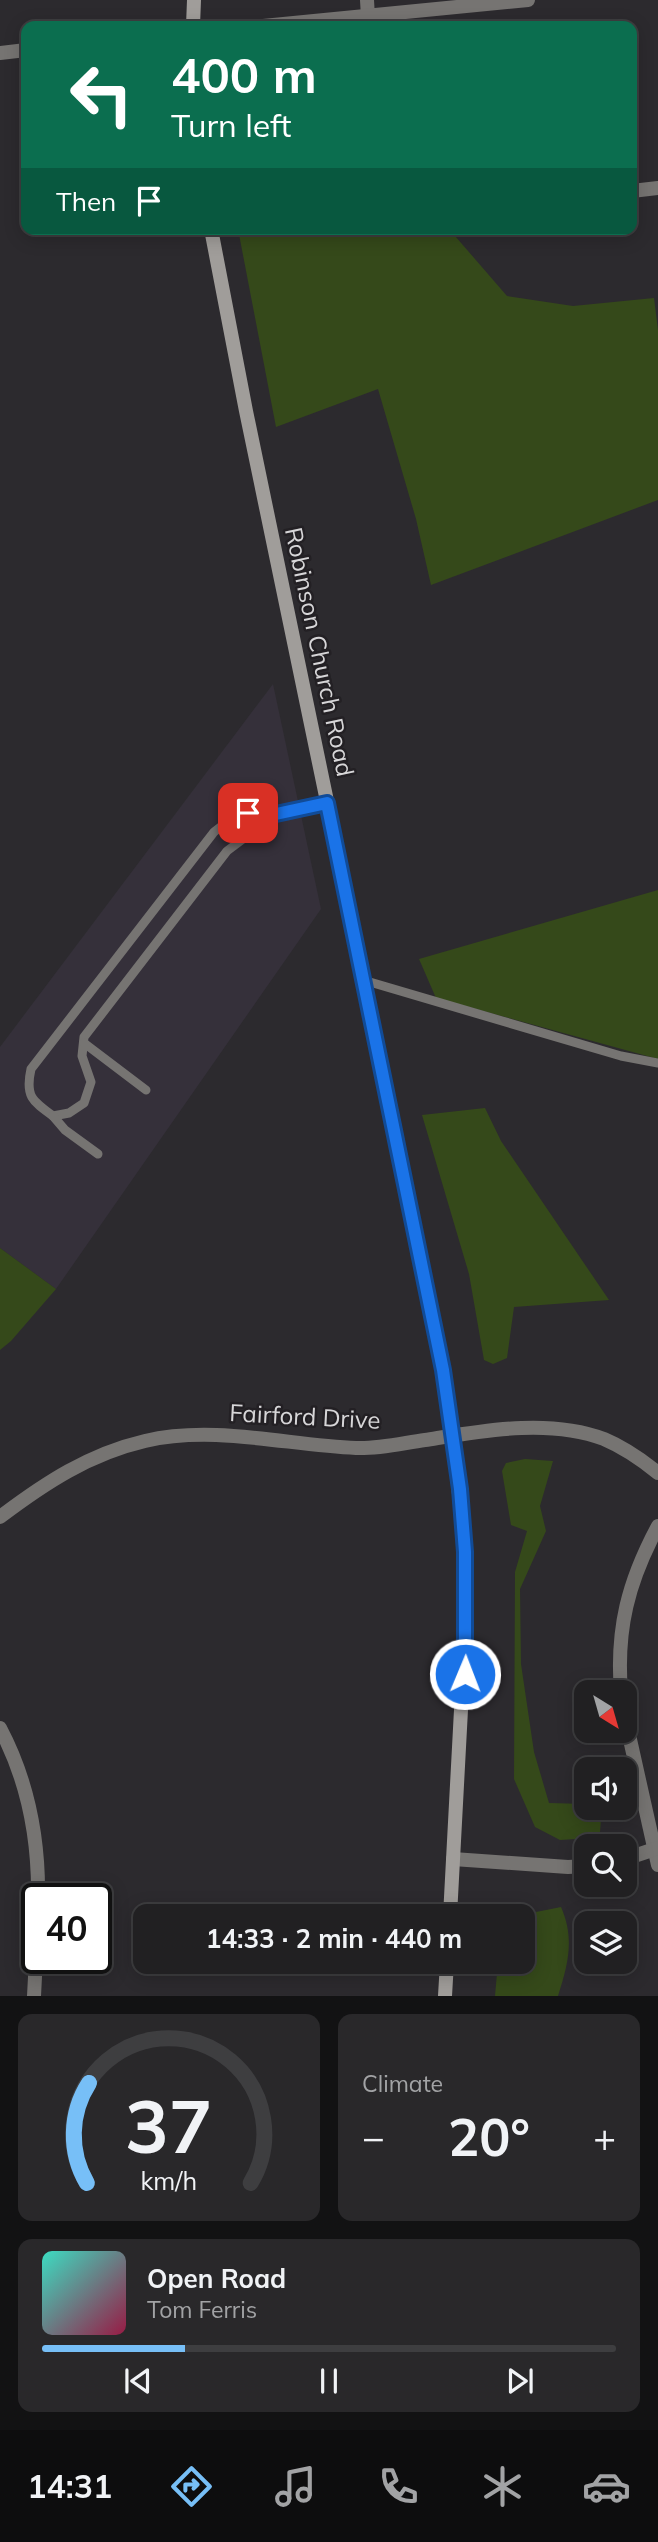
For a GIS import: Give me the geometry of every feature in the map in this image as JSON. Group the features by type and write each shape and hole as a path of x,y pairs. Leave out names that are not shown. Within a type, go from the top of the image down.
{"street":[{"path":"193,21 194,0"},
{"path":"367,0 368,17"},
{"path":"321,21 528,0"},
{"path":"0,53 21,51"},
{"path":"637,190 658,188"},
{"name":"Robinson Church Road","path":"212,235 443,1370 453,1436 465,1552 466,1616 451,1904"},
{"name":"Fairford Drive","path":"0,1517 69,1469 107,1452 148,1440 210,1435 358,1448 539,1427 583,1433 605,1440 658,1473"},
{"path":"621,1680 621,1636 627,1598 638,1563 658,1526"},
{"path":"0,1728 29,1804 37,1852 38,1883"},
{"path":"631,1743 658,1865"},
{"path":"637,1855 655,1849"},
{"path":"453,1858 574,1867"},
{"path":"34,1996 35,1974"},
{"path":"445,1996 446,1974"}],"lane":[{"path":"53,1116 69,1113 84,1103 91,1082 82,1056 85,1037 227,851 276,814 327,803"},
{"path":"97,1154 65,1130 36,1103 30,1094 31,1069 214,832 261,807 276,814"},
{"path":"363,980 621,1056 658,1063"},
{"path":"84,1043 146,1090"}],"shaded area":[{"path":"273,684 321,909 56,1289 0,1248 0,1047"}],"green space":[{"path":"239,235 454,235 507,296 573,306 654,298 658,330 658,500 431,585 416,519 378,389 276,427"},
{"path":"658,890 658,1059 436,998 419,959"},
{"path":"485,1108 501,1141 609,1300 514,1307 507,1358 493,1364 484,1360 469,1274 422,1115"},
{"path":"0,1248 56,1289 0,1350"},
{"path":"525,1459 553,1461 540,1506 546,1531 520,1589 521,1664 534,1752 549,1803 574,1804 574,1820 601,1820 597,1834 574,1834 574,1839 560,1840 535,1827 514,1779 515,1572 527,1531 511,1525 502,1471 506,1463"},
{"path":"561,1907 565,1919 568,1952 558,1996 495,1996 497,1974 535,1974 535,1912"}],"route":[{"path":"248,813 261,807 276,814 327,803 443,1370 460,1489 465,1552 465,1674"}]}
